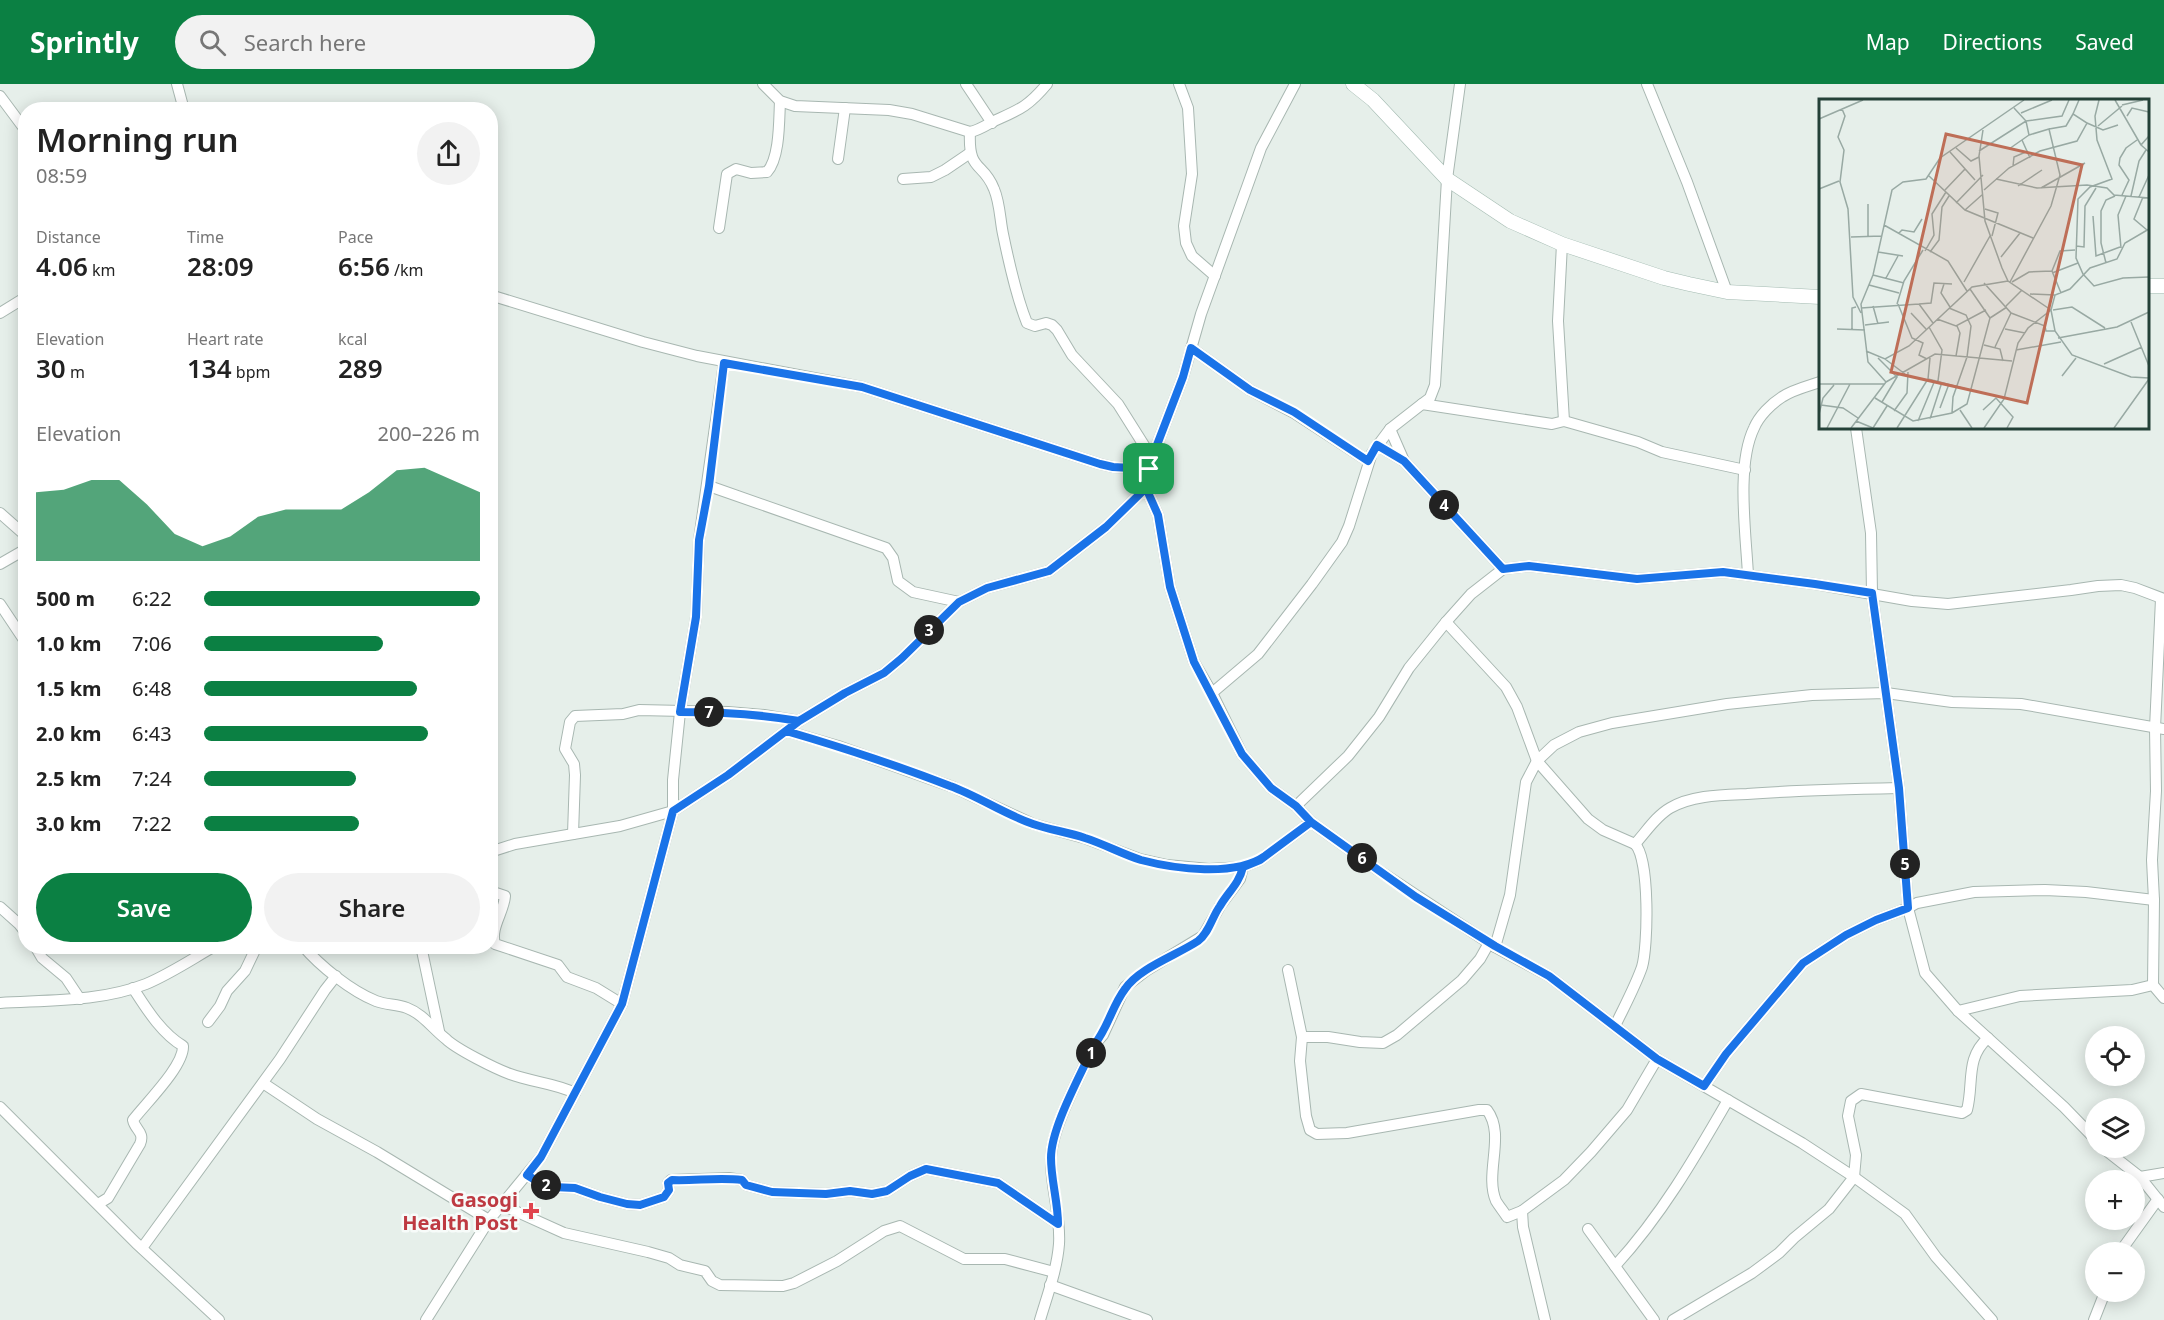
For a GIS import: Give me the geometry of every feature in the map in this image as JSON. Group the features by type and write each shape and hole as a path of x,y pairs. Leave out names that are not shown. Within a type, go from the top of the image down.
{"street":[{"path":"177,84 182,102"},
{"path":"763,84 780,102 795,106 889,110 912,114 970,132 1018,112 1047,84"},
{"path":"966,84 992,123"},
{"path":"1179,84 1188,108 1192,174 1184,226 1186,243 1192,256 1215,276"},
{"path":"1295,84 1261,148 1215,276 1183,377 1150,464 1146,488 1158,515 1170,587 1194,662 1242,754 1271,788 1296,806 1311,822 1416,897 1492,945 1549,976 1657,1059 1802,1143 1854,1177 1905,1215 1936,1257 1992,1320"},
{"path":"1353,84 1373,100 1447,179 1510,221 1562,244 1664,278 1727,292 1819,297"},
{"path":"1212,693 1258,654 1295,608 1342,542 1368,461 1377,445 1390,429 1430,398 1435,385 1447,179 1460,84"},
{"path":"1647,84 1687,182 1727,292"},
{"path":"0,96 18,120"},
{"path":"719,228 727,174 736,169 752,173 767,172 772,166 780,102"},
{"path":"838,159 845,108"},
{"path":"970,132 972,160 995,192 1003,237 1027,323 1035,326 1046,323 1057,330 1072,355 1118,404 1150,464"},
{"path":"903,179 931,177 970,153"},
{"path":"1562,244 1558,321 1564,421"},
{"path":"498,297 643,342 724,363 862,387 1100,464 1113,467 1150,464"},
{"path":"0,314 18,302"},
{"path":"1191,348 1250,390 1294,412 1368,461"},
{"path":"426,1320 489,1220 541,1157 622,1004 673,811 673,780 680,712 696,617 699,540 709,486 724,363"},
{"path":"1748,575 1744,490 1748,447 1754,428 1762,414 1783,396 1819,383"},
{"path":"1422,404 1552,424 1564,421 1638,442 1662,452 1745,470"},
{"path":"1390,429 1404,461"},
{"path":"1857,429 1871,533 1872,593 1899,788 1908,908 1925,973 1958,1011 2085,1129"},
{"path":"1377,445 1404,461 1503,569"},
{"path":"709,486 886,548 893,558 898,581 913,592 959,602"},
{"path":"498,849 515,844 620,826 673,811 728,775 799,721 884,673 959,602 987,588 1049,571 1106,527 1146,488"},
{"path":"0,513 18,529"},
{"path":"0,564 18,554"},
{"path":"1296,806 1348,756 1379,717 1409,668 1446,622 1471,594 1503,569 1529,566 1637,579 1723,572 1872,593 1912,602 1948,604 2121,585 2146,591 2163,599 2159,728 2160,792 2152,860 2154,900 2159,926 2153,985 2164,998"},
{"path":"0,604 18,631"},
{"path":"1446,622 1506,687 1517,707 1537,761 1588,819 1603,830 1639,848 1643,863 1647,915 1642,965 1615,1026"},
{"path":"1302,1037 1328,1037 1383,1043 1397,1035 1462,980 1492,945 1510,895 1526,782 1537,761 1554,746 1579,732 1612,723 1727,704 1812,694 1886,693 1952,702 2021,704 2159,728"},
{"path":"573,834 575,775 574,764 566,749 570,723 574,716 623,714 639,710 729,712 764,714 799,721"},
{"path":"786,731 838,746 953,787 1033,824 1084,838 1140,859 1195,868 1243,867 1260,860 1311,822"},
{"path":"1635,844 1667,810 1680,804 1705,798 1792,790 1899,788"},
{"path":"2152,860 2164,861"},
{"path":"1040,1320 1059,1245 1051,1157 1053,1143 1094,1045 1103,1035 1125,987 1147,970 1203,936 1220,906 1240,879 1243,867"},
{"path":"1704,1086 1726,1054 1803,963 1846,935 1917,903 1974,892 2086,892 2154,900"},
{"path":"498,894 504,896 504,905 498,923"},
{"path":"0,907 18,923"},
{"path":"498,945 558,965 567,976 596,988 622,1004"},
{"path":"40,954 66,978 80,999"},
{"path":"0,1003 80,999 133,988 172,971 201,954"},
{"path":"208,1022 220,1006 227,991 244,971 253,954"},
{"path":"310,954 320,966 375,1000 407,1008 440,1032 446,1040 510,1074 575,1093"},
{"path":"423,954 440,1032"},
{"path":"1288,970 1302,1037 1300,1060 1306,1116 1310,1130 1317,1134 1347,1133 1487,1110 1491,1116 1495,1136 1493,1186 1496,1200 1507,1217 1522,1211 1564,1180 1591,1152 1627,1110 1657,1059"},
{"path":"142,1248 263,1083 324,990 336,976"},
{"path":"1958,1011 2020,996 2132,990 2153,985"},
{"path":"98,1204 108,1198 140,1144 141,1132 133,1120 175,1067 183,1052 183,1046 160,1024 133,988"},
{"path":"1673,1320 1752,1273 1779,1253 1829,1209 1854,1177 1856,1155 1848,1116 1851,1101 1861,1094 1962,1113 1967,1110 1970,1101 1970,1084 1975,1055 1979,1046 1988,1038"},
{"path":"263,1083 316,1119 377,1152 489,1220"},
{"path":"1616,1266 1667,1204 1728,1100"},
{"path":"0,1107 142,1248 219,1320"},
{"path":"2116,1158 2131,1170"},
{"path":"527,1175 540,1183 553,1187 575,1188 600,1197 640,1205 664,1197 669,1190 668,1183 672,1180 706,1181 729,1178 742,1180 746,1185 772,1192 826,1194 850,1191 872,1194 887,1191 926,1169 998,1183 1058,1224"},
{"path":"2145,1176 2164,1173"},
{"path":"2128,1242 2161,1203 2145,1183"},
{"path":"502,1205 564,1233 648,1252 669,1258 680,1265 705,1271 712,1281 720,1285 783,1286 794,1283 837,1261 884,1231 900,1226 964,1259 1005,1259 1054,1272"},
{"path":"1522,1211 1523,1227 1545,1320"},
{"path":"1588,1229 1654,1320"},
{"path":"1050,1285 1147,1320"},
{"path":"2094,1320 2101,1302"}],"place":[{"name":"Gasogi Health Post","path":"531,1211"}],"route":[{"path":"1149,469 1100,464 862,387 724,363 709,486 699,540 696,617 680,712 764,714 799,721 786,731 838,746 953,787 1033,824 1084,838 1140,859 1167,865 1209,869 1243,867 1260,860 1265,856 1311,822 1416,897 1549,976 1657,1059 1704,1086 1726,1054 1769,1006 1803,963 1846,935 1908,908 1899,788 1872,593 1723,572 1637,579 1529,566 1503,569 1404,461 1377,445 1368,461 1294,412 1250,390 1191,348 1183,377 1152,458 1146,488 1106,527 1049,571 987,588 959,602 884,673 799,721 786,731 757,755 673,811 622,1004 541,1157 527,1175 540,1183 553,1187 575,1188 600,1197 640,1205 664,1197 669,1190 668,1183 672,1180 706,1181 729,1178 742,1180 746,1185 772,1192 826,1194 850,1191 856,1194 872,1194 887,1191 926,1169 998,1183 1041,1210 1058,1224 1051,1157 1053,1143 1094,1045 1103,1035 1125,987 1147,970 1198,941 1209,927 1220,906 1234,889 1243,867 1260,860 1311,822 1296,806 1271,788 1242,754 1194,662 1170,587 1158,515 1146,488 1149,469"}]}
